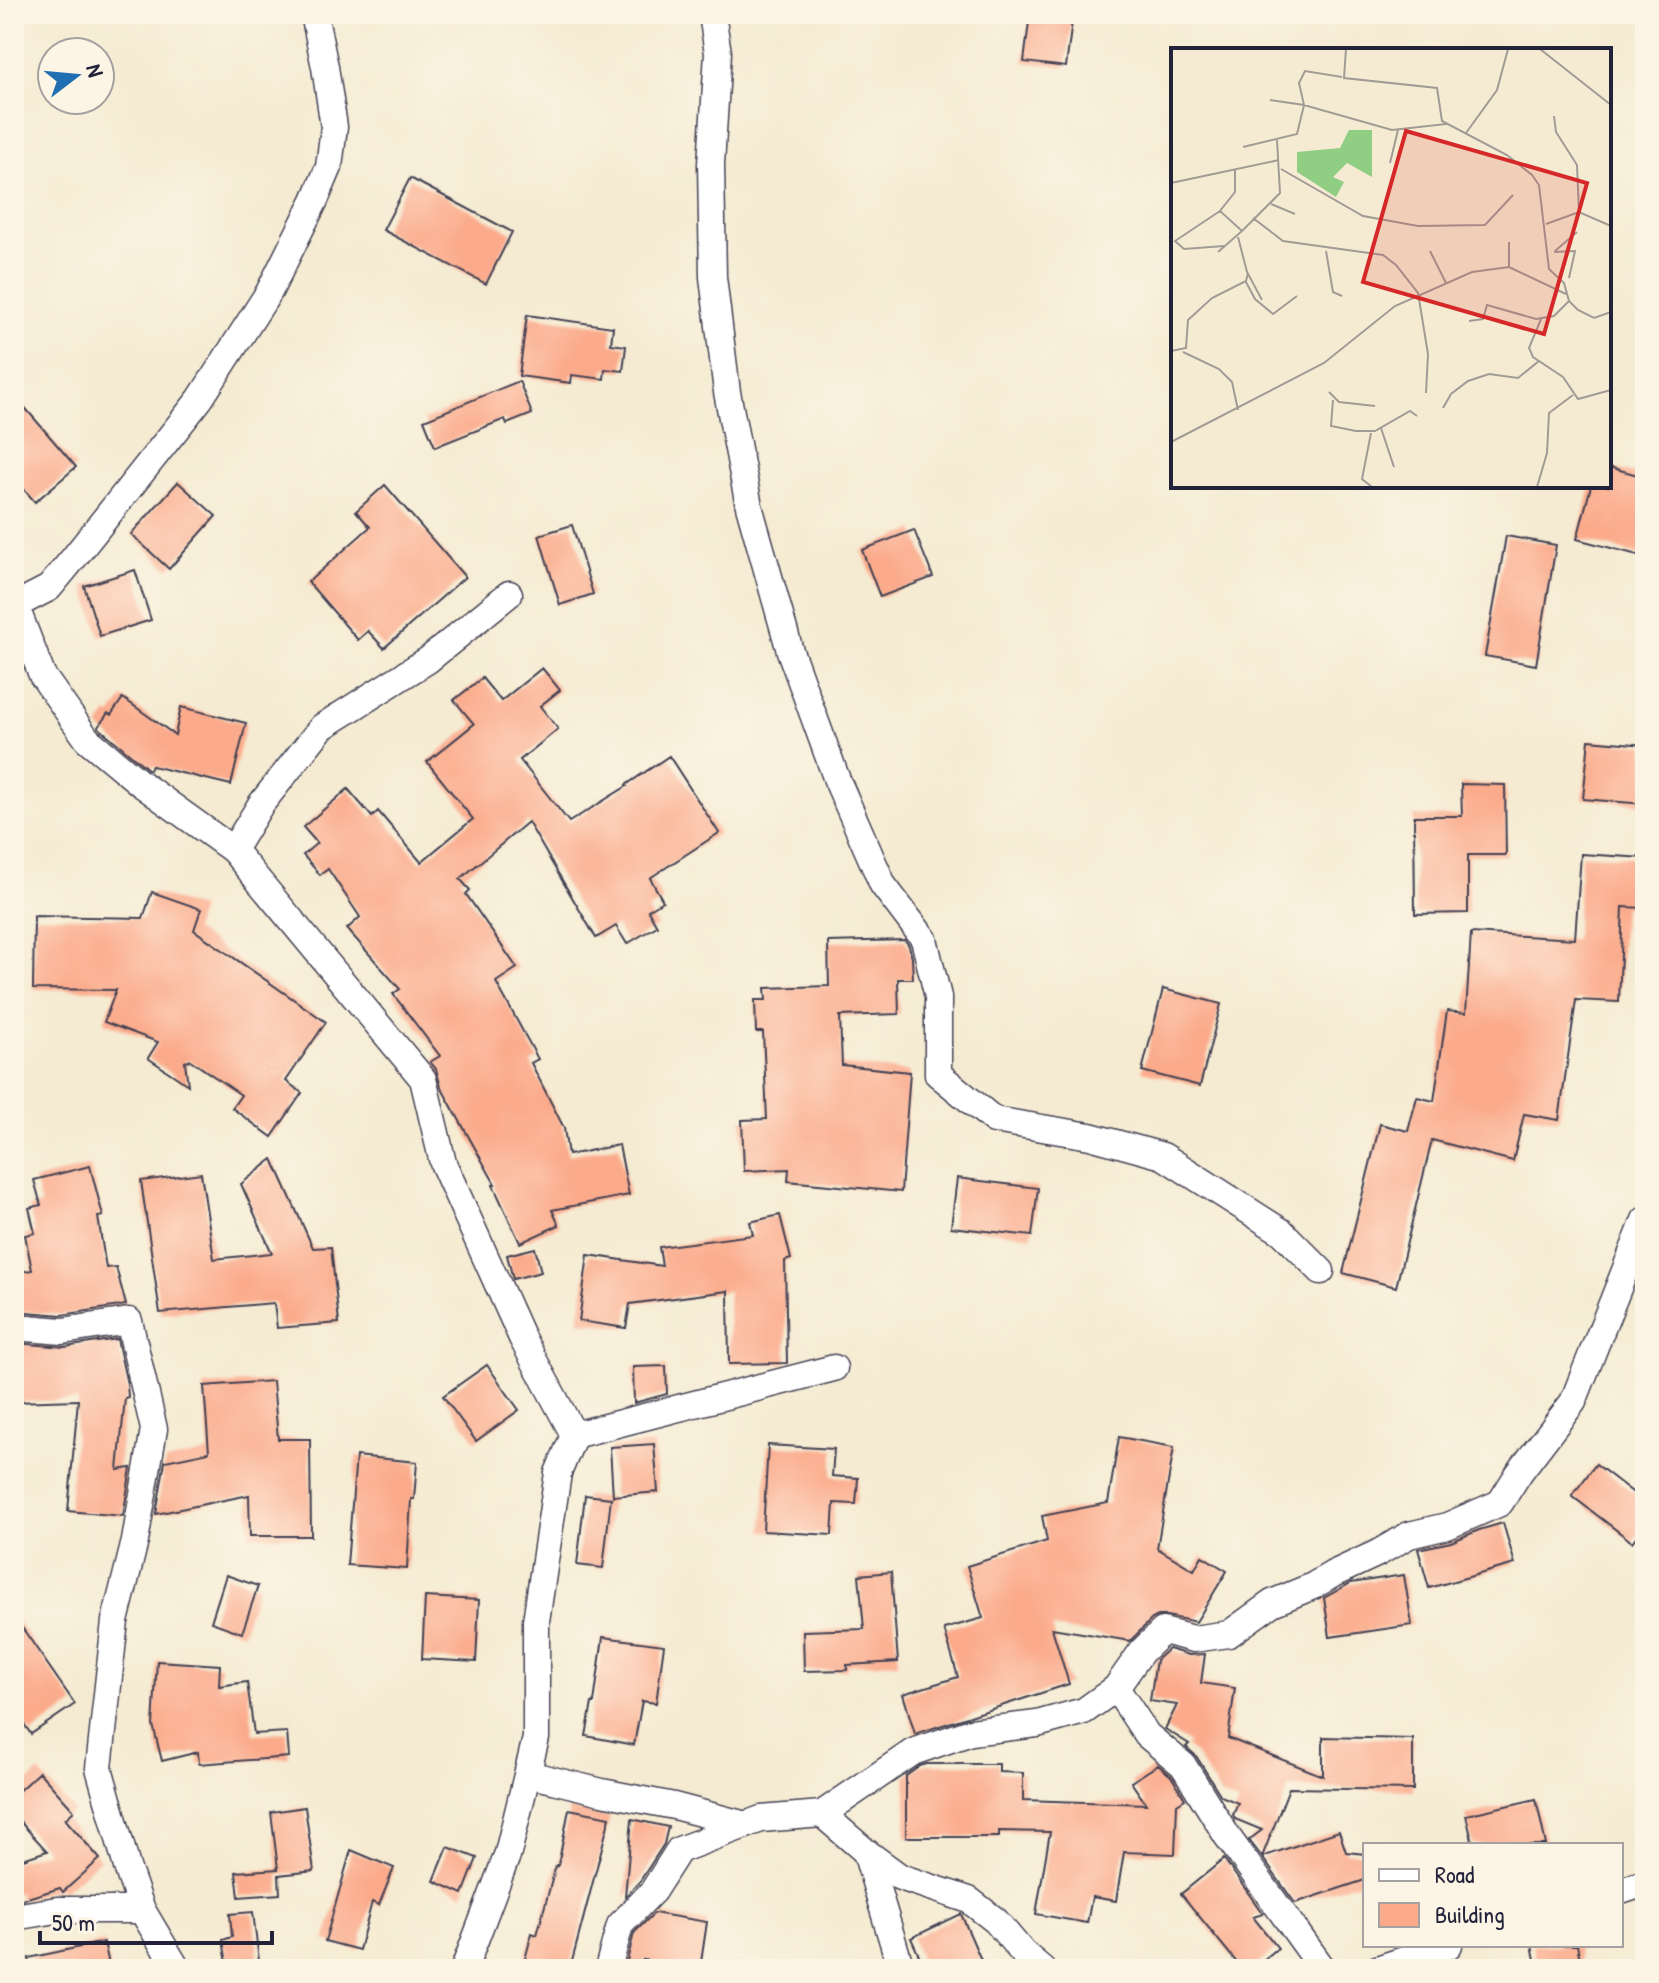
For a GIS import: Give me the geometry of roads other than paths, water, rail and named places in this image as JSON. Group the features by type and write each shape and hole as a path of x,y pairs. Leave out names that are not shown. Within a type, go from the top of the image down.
{"street":[{"path":"314,14 334,127 329,167 269,292 200,399 49,588 15,605 42,675 87,739 140,783 233,850 423,1079 443,1163 522,1338 574,1435"},
{"path":"712,14 718,53 711,164 713,277 727,392 749,506 790,651 837,780 883,885 924,939 938,997 938,1074 994,1120 1090,1136 1163,1156 1282,1232 1321,1271"},
{"path":"233,850 261,804 322,727 428,660 509,594"},
{"path":"608,1969 620,1925 653,1891 679,1850 761,1819 822,1814 913,1752 971,1732 1037,1724 1084,1711 1116,1688 1142,1651 1163,1631 1193,1639 1229,1634 1272,1603 1313,1586 1409,1535 1447,1526 1500,1503 1573,1402 1645,1220"},
{"path":"14,1327 63,1331 129,1321 154,1429 135,1541 115,1621 99,1768 142,1910 177,1969"},
{"path":"574,1435 834,1368"},
{"path":"464,1969 508,1853 536,1738 536,1621 558,1473 574,1435"},
{"path":"1116,1688 1147,1735 1183,1765 1227,1836 1323,1969"},
{"path":"528,1774 746,1825"},
{"path":"822,1814 900,1877 969,1900 996,1921 1023,1953 1042,1969"},
{"path":"866,1852 901,1969"},
{"path":"1623,1890 1645,1883"},
{"path":"14,1917 57,1910 142,1910"},
{"path":"1377,1969 1443,1947"}]}
